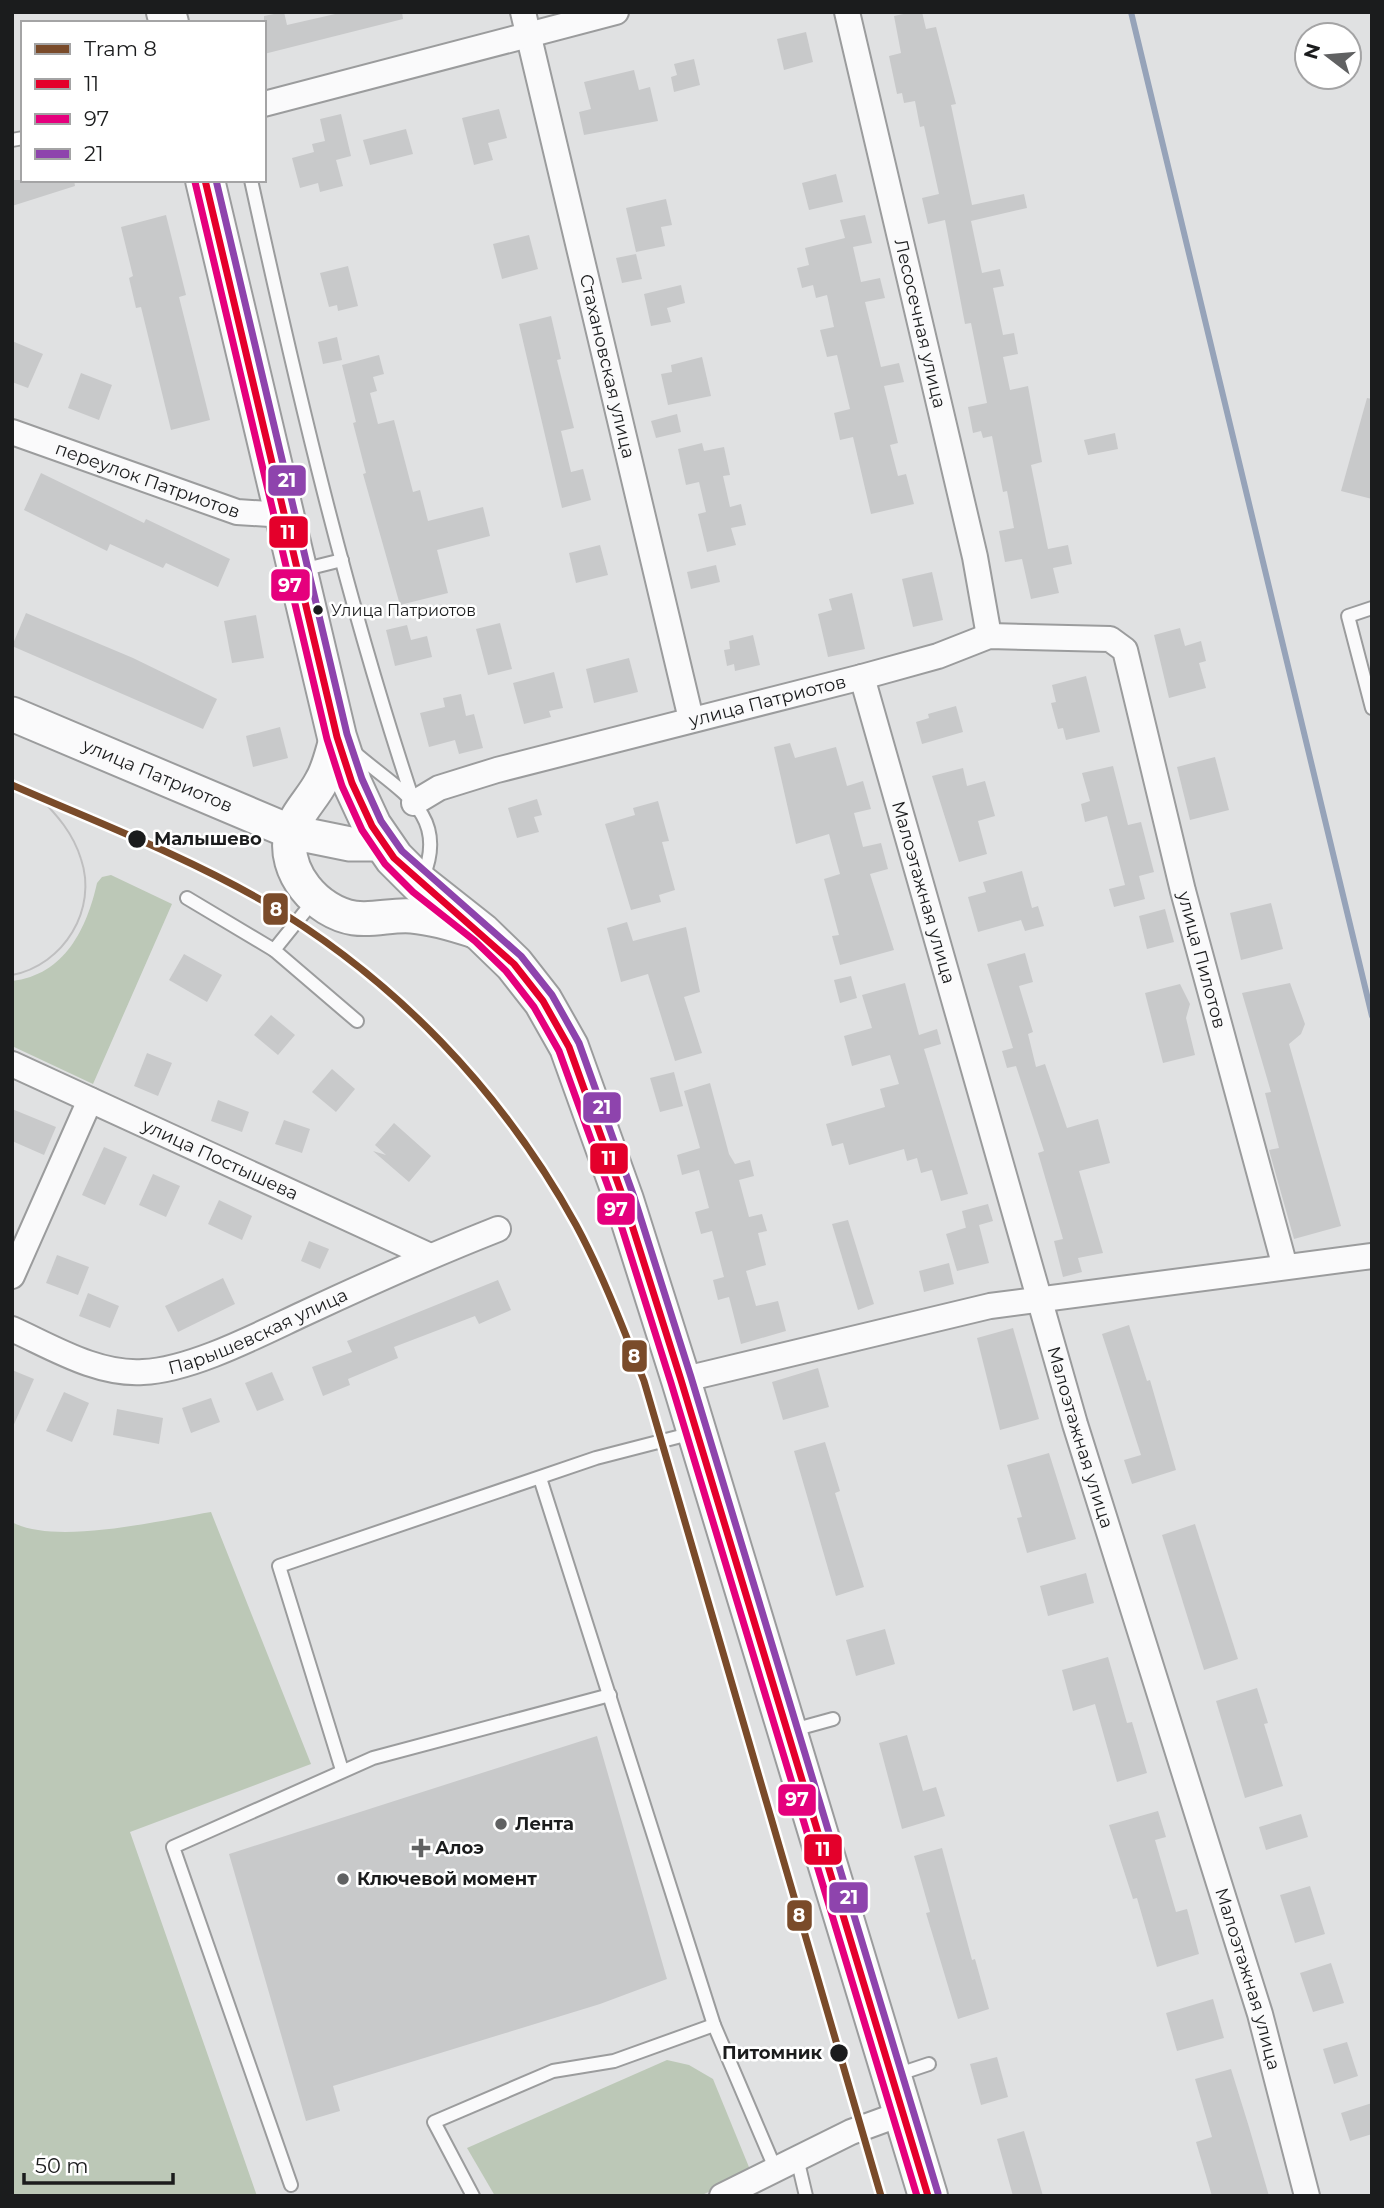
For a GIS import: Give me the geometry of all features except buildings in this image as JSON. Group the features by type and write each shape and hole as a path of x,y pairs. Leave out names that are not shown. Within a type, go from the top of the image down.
{"main road":[{"path":"205,182 337,737 352,783 372,826 385,845 420,884 482,933 514,964 543,1001 569,1047 624,1200 681,1380 929,2196"},
{"name":"улица Патриотов","path":"12,714 291,832 350,845 385,845"},
{"path":"337,737 323,780 291,832 292,864 314,899 328,910 352,918 435,918 482,933"}],"street":[{"path":"266,103 526,23 617,12"},
{"name":"Лесосечная улица","path":"847,12 975,557 989,636"},
{"name":"Стахановская улица","path":"526,23 691,719"},
{"name":"переулок Патриотов","path":"12,432 237,512 285,515"},
{"name":"улица Патриотов","path":"414,803 439,788 497,770 863,677 938,656 989,636 1099,637 1110,639 1125,650"},
{"name":"улица Пилотов","path":"1125,650 1183,891 1285,1267"},
{"name":"Малоэтажная улица","path":"863,677 1041,1298 1074,1424 1259,2014 1307,2196"},
{"name":"улица Постышева","path":"12,1064 430,1256"},
{"path":"12,1276 90,1100"},
{"name":"Парышевская улица","path":"12,1329 88,1362 115,1370 143,1372 236,1345 430,1256 498,1229"},
{"path":"681,1380 990,1307 1041,1298 1372,1256"},
{"path":"722,2196 851,2132 903,2113"}],"lane":[{"path":"251,182 290,360 366,656 414,803"},
{"path":"298,572 342,559"},
{"path":"1372,608 1348,616 1372,708"},
{"path":"337,737 414,803 429,823 431,857 420,884 405,905 378,920"},
{"path":"187,898 274,950 357,1021"},
{"path":"274,950 314,899"},
{"path":"342,1770 279,1566 596,1458 697,1432"},
{"path":"540,1478 714,2025 806,2196"},
{"path":"291,2185 173,1847 342,1770 473,1730 610,1695"},
{"path":"789,1731 833,1718"},
{"path":"474,2196 434,2122 553,2071 614,2061 714,2025"},
{"path":"892,2076 929,2064"}],"green space":[{"path":"111,875 172,904 93,1084 12,1046 12,981 30,977 60,959 80,932 97,883 102,877"},
{"path":"211,1512 311,1764 130,1832 257,2196 12,2196 12,1522 31,1529 54,1532 81,1531 138,1525"},
{"path":"667,2060 689,2065 713,2079 751,2172 700,2196 495,2196 467,2148"}],"waterway":[{"path":"1131,12 1372,1016"}],"tram line":[{"name":"8","path":"12,785 233,884 311,932 401,1002 441,1042 479,1084 547,1176 595,1263 644,1381 881,2196"},
{"path":"12,975 47,960 61,947 72,932 85,897 85,878 74,841 64,825 39,797"}],"transit line":[{"name":"97","path":"195,182 327,739 342,786 362,830 385,864 413,892 475,941 506,971 534,1007 559,1051 614,1203 671,1383 917,2196"},
{"name":"11","path":"205,182 337,737 352,783 372,826 394,858 514,964 543,1001 569,1047 624,1200 681,1380 928,2196"},
{"name":"21","path":"216,182 347,734 362,779 381,821 402,851 521,956 552,995 579,1043 634,1197 691,1377 938,2193"}],"place":[{"name":"Улица Патриотов","path":"318,610"},
{"name":"Малышево","path":"137,839"},
{"name":"Лента","path":"501,1824"},
{"name":"Алоэ","path":"421,1848"},
{"name":"Ключевой момент","path":"343,1879"},
{"name":"Питомник","path":"839,2053"}]}
